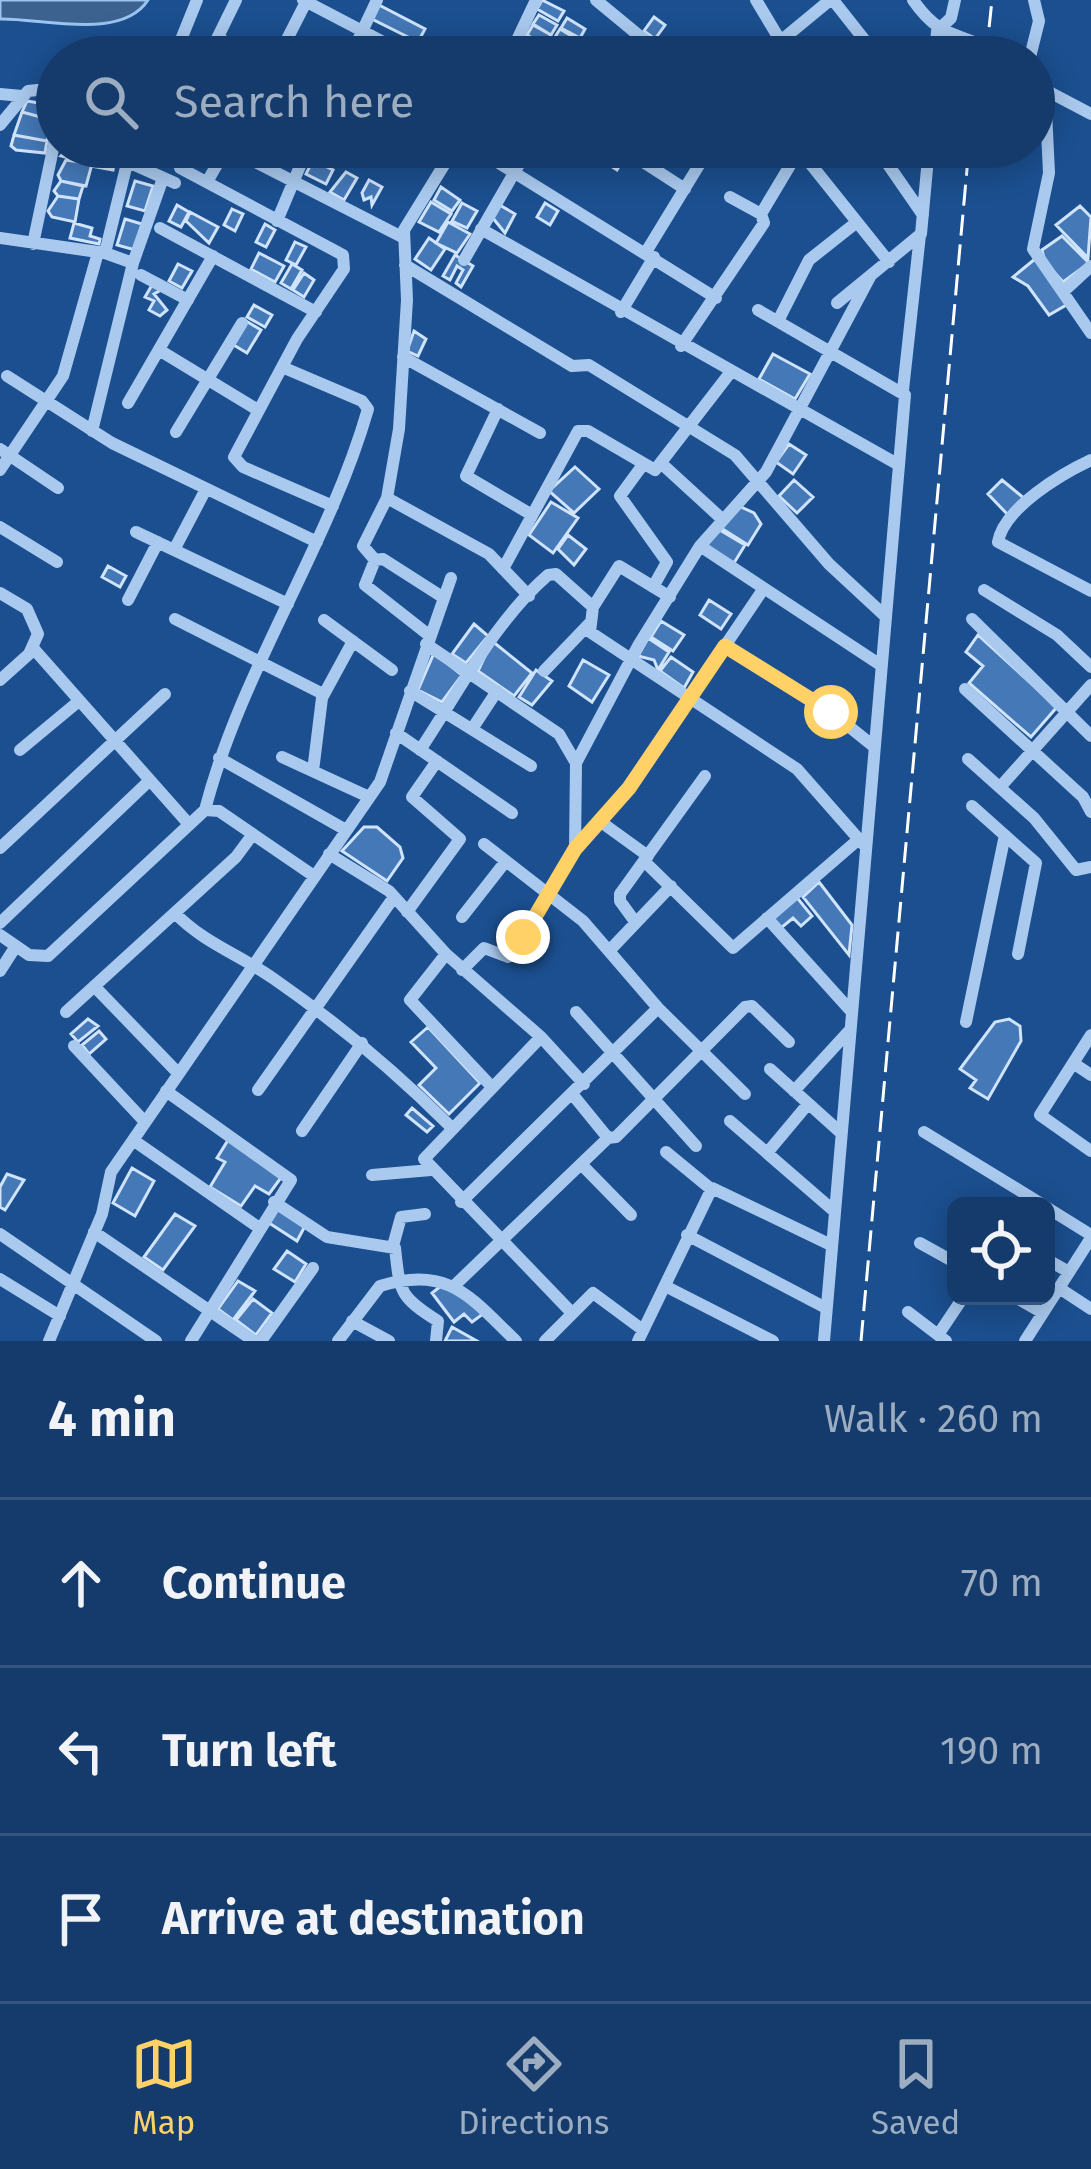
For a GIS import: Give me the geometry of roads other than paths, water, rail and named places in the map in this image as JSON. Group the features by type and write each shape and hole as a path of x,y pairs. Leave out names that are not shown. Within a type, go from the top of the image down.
{"street":[{"path":"182,36 197,0"},
{"path":"218,36 236,0"},
{"path":"288,36 305,0 373,36"},
{"path":"359,36 377,0"},
{"path":"522,36 536,0"},
{"path":"596,0 639,36"},
{"path":"611,12 620,0"},
{"path":"756,0 783,36"},
{"path":"787,36 832,0 861,36"},
{"path":"913,0 937,31 949,36"},
{"path":"937,36 951,18 956,0"},
{"path":"1034,0 1039,21 1035,36"},
{"path":"0,94 36,93"},
{"path":"1055,95 1091,113"},
{"path":"0,125 22,96"},
{"path":"33,244 49,168"},
{"path":"0,470 5,453 63,376 125,168"},
{"path":"92,431 137,269 169,180 151,168"},
{"path":"182,168 344,255 344,269 236,449 238,463 333,506"},
{"path":"207,182 215,168"},
{"path":"265,168 404,238"},
{"path":"277,220 299,168"},
{"path":"440,168 412,212 404,238 399,429 387,498 364,546 375,560 386,561 444,598"},
{"path":"509,168 716,298"},
{"path":"464,260 516,168"},
{"path":"653,168 685,188"},
{"path":"621,312 697,168"},
{"path":"681,346 762,228 761,214 787,168"},
{"path":"815,168 889,262"},
{"path":"891,168 924,216"},
{"path":"824,1341 862,842 927,168"},
{"path":"1048,168 1032,240 1091,333"},
{"path":"730,196 761,214"},
{"path":"778,321 809,260 857,222"},
{"path":"160,228 316,312"},
{"path":"482,229 621,312 898,465"},
{"path":"837,303 921,234"},
{"path":"0,238 101,255 137,269 188,300"},
{"path":"128,403 213,256"},
{"path":"405,265 572,366 589,365 735,455 829,563 884,615"},
{"path":"1064,292 1091,266"},
{"path":"575,849 576,763 700,545 757,481 870,277"},
{"path":"758,310 903,390"},
{"path":"176,432 242,323"},
{"path":"159,350 258,410"},
{"path":"404,357 540,433"},
{"path":"205,810 219,758 333,506 368,409 362,401 282,367"},
{"path":"503,569 578,431 588,431 651,471 692,428 730,373"},
{"path":"7,376 92,431 317,542"},
{"path":"498,409 467,479 532,515"},
{"path":"5,453 58,488"},
{"path":"1091,460 1004,524 998,542 1091,591"},
{"path":"662,464 722,519"},
{"path":"642,466 620,496 667,562 653,587"},
{"path":"174,550 206,489"},
{"path":"387,498 473,543 529,596"},
{"path":"0,526 57,562"},
{"path":"136,532 288,604"},
{"path":"128,600 158,542"},
{"path":"700,545 762,591 879,664"},
{"path":"375,560 365,585 472,675 560,734 576,763"},
{"path":"544,671 589,624 592,608 621,566 670,597"},
{"path":"420,750 472,675 495,630 552,574 592,608"},
{"path":"52,1340 94,1232 111,1172 369,797 452,578"},
{"path":"984,590 1057,635 1091,667"},
{"path":"462,970 484,948 508,957 575,849 601,822 762,591"},
{"path":"0,593 34,617 38,634 34,648 0,680"},
{"path":"175,619 323,694"},
{"path":"972,619 1091,736"},
{"path":"324,620 392,670"},
{"path":"589,624 595,637 806,776 862,842"},
{"path":"313,771 323,694 353,641"},
{"path":"725,646 831,712 872,745"},
{"path":"34,648 187,822"},
{"path":"1000,786 1091,685"},
{"path":"965,688 1091,812"},
{"path":"472,729 497,691"},
{"path":"410,692 531,766"},
{"path":"1,845 165,694"},
{"path":"20,750 79,701"},
{"path":"396,733 512,813"},
{"path":"282,757 369,797"},
{"path":"219,758 346,830"},
{"path":"968,759 1000,786 1076,870 1091,867"},
{"path":"407,912 460,836 412,797 437,761"},
{"path":"636,923 619,897 705,776"},
{"path":"0,923 149,782"},
{"path":"972,806 1036,863"},
{"path":"0,935 36,957 48,956 205,810 219,811 314,876"},
{"path":"601,822 646,859 734,948 862,842"},
{"path":"66,1012 253,834"},
{"path":"966,1022 1005,835"},
{"path":"484,844 550,895 745,1094"},
{"path":"1036,863 1061,850"},
{"path":"329,854 394,897 462,970 541,1037 608,1138"},
{"path":"462,917 506,861"},
{"path":"1018,954 1036,863"},
{"path":"609,952 671,886"},
{"path":"258,1090 394,897"},
{"path":"175,913 190,929 253,964 362,1042 451,1127"},
{"path":"766,918 850,1010"},
{"path":"0,971 16,946"},
{"path":"446,954 410,1000 492,1087"},
{"path":"94,986 178,1073"},
{"path":"455,1285 608,1138 616,1137 748,1005 789,1042"},
{"path":"461,1202 658,1008"},
{"path":"576,1012 696,1146"},
{"path":"794,1091 849,1031"},
{"path":"1091,1035 1040,1114 1091,1151"},
{"path":"541,1037 424,1155 431,1170 461,1202 572,1312"},
{"path":"302,1131 362,1042"},
{"path":"74,1046 145,1122"},
{"path":"1073,1063 1091,1075"},
{"path":"770,1069 840,1132"},
{"path":"166,1091 285,1172 290,1185 258,1227 191,1341"},
{"path":"767,1153 808,1104"},
{"path":"730,1121 834,1211"},
{"path":"924,1132 1018,1197"},
{"path":"133,1140 258,1227"},
{"path":"666,1152 710,1189 831,1245"},
{"path":"581,1164 631,1215"},
{"path":"372,1175 431,1170"},
{"path":"555,1338 572,1312 596,1293 643,1337 710,1189"},
{"path":"274,1202 327,1238 393,1246"},
{"path":"1025,1341 1091,1236 1055,1212"},
{"path":"425,1214 401,1217 393,1246 395,1282 408,1300 438,1321 436,1341"},
{"path":"94,1232 257,1341 313,1268"},
{"path":"0,1234 157,1341"},
{"path":"687,1235 826,1308"},
{"path":"920,1243 947,1258"},
{"path":"1055,1263 1069,1272"},
{"path":"0,1279 60,1316"},
{"path":"338,1341 372,1292 395,1282 441,1279 455,1285 515,1341"},
{"path":"665,1286 773,1341"},
{"path":"1058,1288 1091,1309"},
{"path":"908,1312 942,1338 959,1305"},
{"path":"1028,1305 1042,1313"},
{"path":"352,1321 389,1341"}],"water":[{"path":"0,0 148,0 136,13 120,20 80,24 0,19"}],"railway":[{"path":"988,36 992,0"},
{"path":"861,1341 967,168"}]}
